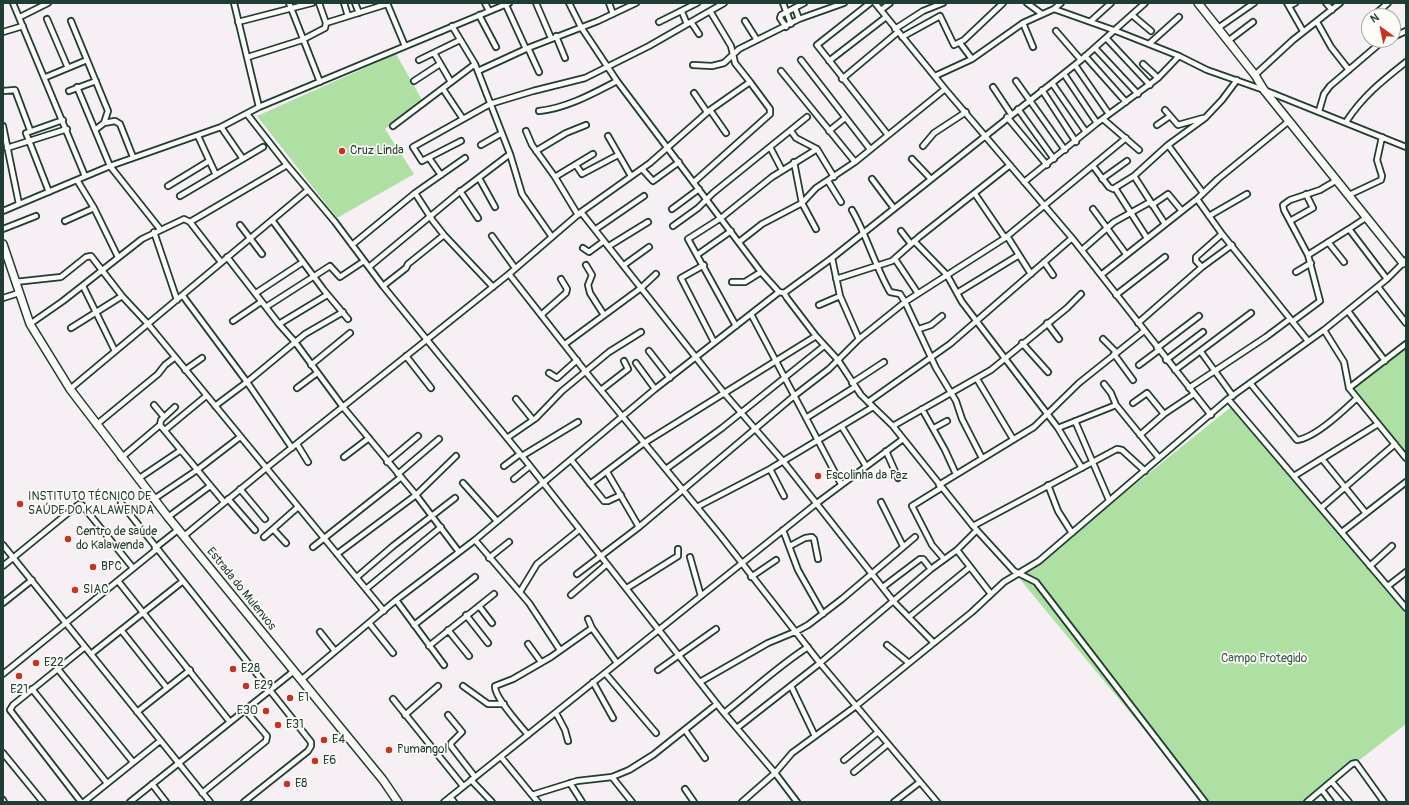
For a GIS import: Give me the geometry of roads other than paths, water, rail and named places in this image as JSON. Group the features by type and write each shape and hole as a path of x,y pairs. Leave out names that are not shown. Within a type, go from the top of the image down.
{"street":[{"path":"13,3 46,77 85,176"},
{"path":"20,17 48,3"},
{"path":"234,3 259,107"},
{"path":"238,22 289,5 312,3"},
{"path":"319,3 326,23"},
{"path":"344,3 348,16"},
{"path":"355,3 359,13"},
{"path":"248,57 302,40 323,29 326,23 387,3 405,46"},
{"path":"485,3 489,11"},
{"path":"536,3 565,58"},
{"path":"569,3 581,27 608,68 761,272 778,292 784,294 824,346 838,360 853,385 893,426 973,526 1018,573 1036,582 1205,802"},
{"path":"609,3 613,14"},
{"path":"478,71 527,48 613,14 636,3"},
{"path":"659,22 682,12 697,3"},
{"path":"461,142 421,161 413,146 490,104 533,91 577,81 608,68 724,3"},
{"path":"783,3 791,24"},
{"path":"786,27 780,16 804,3"},
{"path":"693,65 719,65 728,61 736,51 757,40 800,19 844,3"},
{"path":"870,3 818,43 818,47 888,135"},
{"path":"875,3 896,31 1082,250 1166,360 1211,415"},
{"path":"881,10 890,3"},
{"path":"842,79 896,31 923,11 943,3"},
{"path":"902,37 940,16 953,45 960,43 1002,3"},
{"path":"1027,3 1042,14"},
{"path":"935,76 972,59 1023,23 1054,9 1061,3"},
{"path":"1091,21 1111,3"},
{"path":"1218,28 1254,3"},
{"path":"1295,3 1288,4 1303,32"},
{"path":"1326,3 1332,10"},
{"path":"1255,75 1303,32 1340,3"},
{"path":"3,211 133,157 221,127 259,107 507,4 539,72"},
{"path":"784,294 832,258 1028,100 1064,74 1116,31 1142,4"},
{"path":"742,802 775,773 789,756 856,706 934,643 1004,582 1039,561 1231,398 1324,330 1387,280 1405,263 1264,90 1255,75 1200,4"},
{"path":"289,5 320,82"},
{"path":"795,8 800,19"},
{"path":"1054,9 1091,21 1179,56 1207,70 1319,111 1406,146"},
{"path":"694,182 770,114 770,109 734,63 731,46 710,11"},
{"path":"682,12 699,34"},
{"path":"479,15 496,47"},
{"path":"1132,15 1151,31"},
{"path":"829,61 886,17"},
{"path":"1148,44 1179,17"},
{"path":"47,19 68,68"},
{"path":"71,21 108,111 104,124"},
{"path":"745,21 757,40"},
{"path":"1228,41 1253,22"},
{"path":"1317,22 1331,47 1349,70"},
{"path":"1023,23 1033,47"},
{"path":"3,32 24,26"},
{"path":"452,26 478,71 510,154 522,194 552,237"},
{"path":"1056,31 1081,60"},
{"path":"1107,39 1150,85"},
{"path":"419,60 460,40"},
{"path":"960,43 972,59"},
{"path":"1095,48 1138,94"},
{"path":"1319,111 1327,90 1375,48"},
{"path":"434,53 451,82"},
{"path":"1085,56 1126,102"},
{"path":"1024,182 1076,142 1097,123 1150,85 1179,56"},
{"path":"46,77 86,60"},
{"path":"801,60 870,149"},
{"path":"1346,122 1356,107 1372,89 1406,62"},
{"path":"414,81 440,64"},
{"path":"393,126 475,64"},
{"path":"1143,64 1158,78"},
{"path":"1074,65 1109,114"},
{"path":"781,71 855,162"},
{"path":"1064,74 1097,123"},
{"path":"1093,166 1111,190 1115,188 1134,176 1168,145 1205,118 1222,100 1237,80"},
{"path":"69,91 96,81"},
{"path":"539,111 552,110 569,104 618,81"},
{"path":"1016,81 1028,100 1065,150"},
{"path":"184,536 240,489 509,274 580,214 668,148 708,111 750,82"},
{"path":"1052,83 1086,132"},
{"path":"77,87 110,166 160,229"},
{"path":"993,87 1011,114"},
{"path":"443,89 463,120"},
{"path":"739,242 762,224 802,203 816,188 855,162 945,89"},
{"path":"3,91 15,90 30,130"},
{"path":"1042,90 1076,142"},
{"path":"694,93 726,133"},
{"path":"1018,109 1054,159"},
{"path":"1165,110 1180,125 1205,118"},
{"path":"923,146 934,133 966,112"},
{"path":"246,114 335,222 383,286 530,466 579,530 680,655 724,713 775,773 797,802"},
{"path":"1157,125 1170,116"},
{"path":"673,226 708,200 713,193 807,117"},
{"path":"1007,117 1047,165"},
{"path":"830,131 845,118"},
{"path":"1103,119 1139,150"},
{"path":"49,192 26,134 30,130 63,120"},
{"path":"95,130 104,124 117,121 133,157"},
{"path":"1101,275 1197,199 1218,179 1289,121"},
{"path":"3,126 19,204"},
{"path":"536,151 566,133 586,126"},
{"path":"221,127 243,159"},
{"path":"7,148 67,129"},
{"path":"526,131 536,151 580,214 596,229 724,393 756,428 783,461 894,602 934,643"},
{"path":"791,131 796,138 817,149 834,177"},
{"path":"481,145 502,133"},
{"path":"198,136 216,175"},
{"path":"608,136 631,176"},
{"path":"1349,194 1381,180 1382,176 1377,160 1382,137"},
{"path":"577,574 639,526 838,360 859,339 917,292 947,275 1006,237 1126,138"},
{"path":"1168,145 1204,193"},
{"path":"180,196 263,147"},
{"path":"770,147 782,170"},
{"path":"736,326 704,265 688,239 721,218 782,170 817,149"},
{"path":"368,267 460,191 510,154"},
{"path":"555,177 594,154"},
{"path":"576,164 582,174 618,155"},
{"path":"429,158 441,175"},
{"path":"352,245 415,193 465,158"},
{"path":"912,159 930,178"},
{"path":"168,186 209,160"},
{"path":"1102,179 1128,161"},
{"path":"642,168 653,181 679,162"},
{"path":"794,162 802,203 816,229"},
{"path":"190,222 287,165"},
{"path":"836,279 878,267 895,259 1010,165"},
{"path":"1134,176 1165,224"},
{"path":"479,178 494,207"},
{"path":"872,179 893,208"},
{"path":"77,180 94,208 118,257"},
{"path":"1189,388 1320,301 1308,255 1283,207 1285,203 1320,190 1337,180"},
{"path":"828,181 841,202"},
{"path":"1115,188 1147,238"},
{"path":"672,209 699,189"},
{"path":"70,389 308,190"},
{"path":"460,191 478,218"},
{"path":"415,193 444,235 493,287"},
{"path":"975,194 1031,274"},
{"path":"1082,250 1107,228 1120,219 1152,204 1168,194 1182,211"},
{"path":"1209,216 1247,194"},
{"path":"1290,221 1313,208 1306,194"},
{"path":"596,229 644,196"},
{"path":"1197,199 1222,234 1308,341"},
{"path":"65,220 94,208"},
{"path":"1093,209 1126,254"},
{"path":"852,210 864,231 878,267 890,292 900,294 905,302 931,357 951,392 962,419 982,458"},
{"path":"3,228 36,216"},
{"path":"1308,255 1367,217"},
{"path":"30,324 83,286 118,257 154,232 184,218 190,222 221,262"},
{"path":"272,220 313,277 348,319"},
{"path":"609,246 648,222"},
{"path":"240,225 249,239 262,254"},
{"path":"1349,229 1387,280"},
{"path":"698,255 731,231"},
{"path":"901,231 947,275 976,323 1058,428 1082,468"},
{"path":"154,232 177,300"},
{"path":"1202,267 1196,261 1196,257 1222,234"},
{"path":"383,286 444,235"},
{"path":"492,236 515,268"},
{"path":"868,402 976,323 1072,238"},
{"path":"583,248 589,252 604,241"},
{"path":"1328,242 1344,262"},
{"name":"Estrada do Mulenvos","path":"3,244 30,324 70,389 121,458 383,780 398,802"},
{"path":"1138,323 1202,267 1232,245"},
{"path":"624,265 649,247"},
{"path":"16,282 61,277 88,255 122,296 148,324 265,469 384,610"},
{"path":"957,293 1019,255"},
{"path":"227,257 279,324 295,342 343,407 387,462 416,495 459,552"},
{"path":"1116,295 1165,257"},
{"path":"832,258 840,296 859,339"},
{"path":"895,259 917,292"},
{"path":"266,307 330,266 341,277 364,261"},
{"path":"256,293 303,262"},
{"path":"1044,262 1053,275"},
{"path":"1296,272 1311,263"},
{"path":"586,265 592,275 588,285 590,293 604,315"},
{"path":"704,265 681,278 714,342"},
{"path":"732,282 745,282 761,272"},
{"path":"509,274 585,371 742,562 751,577 797,632 820,663 937,802"},
{"path":"565,344 641,288 656,274"},
{"path":"541,315 566,293 567,289 561,279"},
{"path":"83,286 115,351"},
{"path":"1378,287 1406,323"},
{"path":"301,680 396,600 475,540 572,461 655,389 778,292"},
{"path":"3,298 19,293"},
{"path":"893,426 951,392 977,379 1005,359 1081,294"},
{"path":"279,324 328,295"},
{"path":"71,328 122,296"},
{"path":"183,296 247,382 292,448"},
{"path":"819,305 840,296"},
{"path":"233,322 262,302"},
{"path":"1348,311 1385,361"},
{"path":"215,406 247,382 295,342 343,312"},
{"path":"1175,370 1251,313"},
{"path":"751,314 841,484"},
{"path":"918,329 931,325 942,316"},
{"path":"1139,365 1199,316"},
{"path":"1047,323 1058,339"},
{"path":"1324,330 1344,362 1349,388 1406,458"},
{"path":"944,559 932,545 912,506 956,474 1034,427 1048,415 1079,383 1144,331"},
{"path":"507,438 533,420 585,371 613,350 641,332"},
{"path":"1166,360 1203,332"},
{"path":"312,365 350,334"},
{"path":"590,484 644,443 816,336"},
{"path":"1103,339 1115,353 1132,380"},
{"path":"1022,343 1048,372"},
{"path":"1349,388 1406,344"},
{"path":"666,469 785,378 824,346"},
{"path":"649,351 670,378"},
{"path":"1201,352 1231,398 1294,476 1406,608"},
{"path":"406,356 431,388"},
{"path":"96,425 158,374 165,365 174,358"},
{"path":"185,370 202,358"},
{"path":"550,373 557,378 577,360"},
{"path":"601,390 628,369 624,361"},
{"path":"806,418 884,362"},
{"path":"636,363 655,389"},
{"path":"297,388 317,373"},
{"path":"977,379 1013,439"},
{"path":"1250,383 1297,440 1306,437 1323,426 1357,398"},
{"path":"1104,384 1111,393 1116,405 1160,458"},
{"path":"1133,403 1147,393 1164,414"},
{"path":"1140,435 1164,414 1194,394"},
{"path":"165,430 206,396"},
{"path":"516,399 533,420"},
{"path":"154,405 164,417"},
{"path":"1058,428 1116,405"},
{"path":"121,458 160,425 164,417 175,407"},
{"path":"697,507 770,469 873,407"},
{"path":"922,409 934,428 956,474"},
{"path":"1075,421 1109,500"},
{"path":"504,466 578,422"},
{"path":"934,428 947,422"},
{"path":"1294,476 1378,424"},
{"path":"160,425 210,486 254,530"},
{"path":"842,427 866,466"},
{"path":"387,462 418,436"},
{"path":"154,498 197,470 240,437"},
{"path":"344,457 369,438"},
{"path":"313,547 399,476 440,439"},
{"path":"444,802 816,503 903,439"},
{"path":"297,444 308,462"},
{"path":"1321,508 1395,444"},
{"path":"973,526 1048,485 1119,449 1145,471"},
{"path":"138,479 181,450"},
{"path":"886,451 898,478"},
{"path":"337,554 416,495 456,456"},
{"path":"1322,459 1365,512"},
{"path":"572,461 604,501 608,501 621,495"},
{"path":"514,479 530,466"},
{"path":"770,469 784,496"},
{"path":"607,472 639,526"},
{"path":"1342,532 1365,512 1406,482"},
{"path":"463,483 497,521"},
{"path":"1048,485 1058,511 1072,533"},
{"path":"168,517 210,486"},
{"path":"240,489 265,519"},
{"path":"357,577 393,546 455,498"},
{"path":"881,502 903,546"},
{"path":"121,503 156,549 308,738 311,746 308,751 244,802"},
{"path":"3,566 80,504 134,568"},
{"path":"264,537 298,507"},
{"path":"366,589 441,528"},
{"path":"3,674 134,568 178,529"},
{"path":"273,529 286,543"},
{"path":"520,592 537,564 579,530"},
{"path":"783,530 798,570 823,614"},
{"path":"737,728 820,663 894,602 931,569 957,550 977,530"},
{"path":"790,546 805,538 812,537 814,539 818,559"},
{"path":"700,682 768,643 797,632 823,614 915,537"},
{"path":"475,540 534,609 560,650"},
{"path":"490,558 509,542"},
{"path":"3,545 210,802"},
{"path":"1370,566 1392,546"},
{"path":"626,588 678,556 678,549"},
{"path":"957,550 991,594"},
{"path":"690,557 701,596"},
{"path":"883,587 920,559 923,559 931,569"},
{"path":"751,577 776,560"},
{"path":"571,595 608,564"},
{"path":"909,617 970,566"},
{"path":"1388,586 1406,572"},
{"path":"414,625 475,577"},
{"path":"3,603 32,580"},
{"path":"118,581 230,722"},
{"path":"91,654 183,581"},
{"path":"429,646 494,594"},
{"path":"396,600 444,666"},
{"path":"479,606 492,623"},
{"path":"466,615 488,642"},
{"path":"588,618 592,628 618,663"},
{"path":"369,623 393,653"},
{"path":"528,735 504,704 496,692 495,686 513,679 592,628"},
{"path":"658,670 716,629"},
{"path":"121,630 167,688"},
{"path":"448,630 468,656"},
{"path":"320,632 335,651"},
{"path":"528,644 541,662"},
{"path":"887,645 908,663"},
{"path":"81,802 10,713 10,708 84,647"},
{"path":"724,713 756,688 784,662 808,647"},
{"path":"57,668 133,762"},
{"path":"137,712 190,670"},
{"path":"130,802 294,671"},
{"path":"605,673 656,734"},
{"path":"593,682 613,718"},
{"path":"405,714 438,686"},
{"path":"463,686 488,704 504,704"},
{"path":"791,686 815,736"},
{"path":"32,689 107,783"},
{"path":"393,699 463,786"},
{"path":"532,794 570,783 612,777 629,770 647,759 717,704"},
{"path":"202,792 267,740 267,736 245,710"},
{"path":"556,713 568,741"},
{"path":"448,715 462,732 451,743 451,746 492,802"},
{"path":"685,730 705,758"},
{"path":"844,760 878,732"},
{"path":"84,802 160,741"},
{"path":"854,772 888,744"},
{"path":"3,753 43,802"},
{"path":"501,757 538,802"},
{"path":"1307,802 1352,764 1356,763 1384,802"},
{"path":"612,777 632,802"},
{"path":"894,802 920,782"},
{"path":"1332,782 1350,802"},
{"path":"570,783 582,802"},
{"path":"152,784 166,802"},
{"path":"685,789 694,802"},
{"path":"1322,790 1331,802"},
{"path":"450,797 454,802"}],"place":[{"name":"Cruz Linda","path":"342,151"},
{"name":"Escolinha da Paz","path":"818,476"},
{"name":"INSTITUTO TÉCNICO DE SAÚDE DO KALAWENDA","path":"20,504"},
{"name":"Centro de saúde do Kalawenda","path":"68,539"},
{"name":"BPC","path":"93,567"},
{"name":"SIAC","path":"75,590"},
{"name":"E22","path":"36,663"},
{"name":"E28","path":"233,669"},
{"name":"E21","path":"19,676"},
{"name":"E29","path":"246,686"},
{"name":"E1","path":"290,698"},
{"name":"E30","path":"266,711"},
{"name":"E31","path":"278,725"},
{"name":"E4","path":"324,740"},
{"name":"Pumangol","path":"389,750"},
{"name":"E6","path":"315,761"},
{"name":"E8","path":"287,784"}],"park label":[{"name":"Campo Protegido","path":"1264,659"}]}
